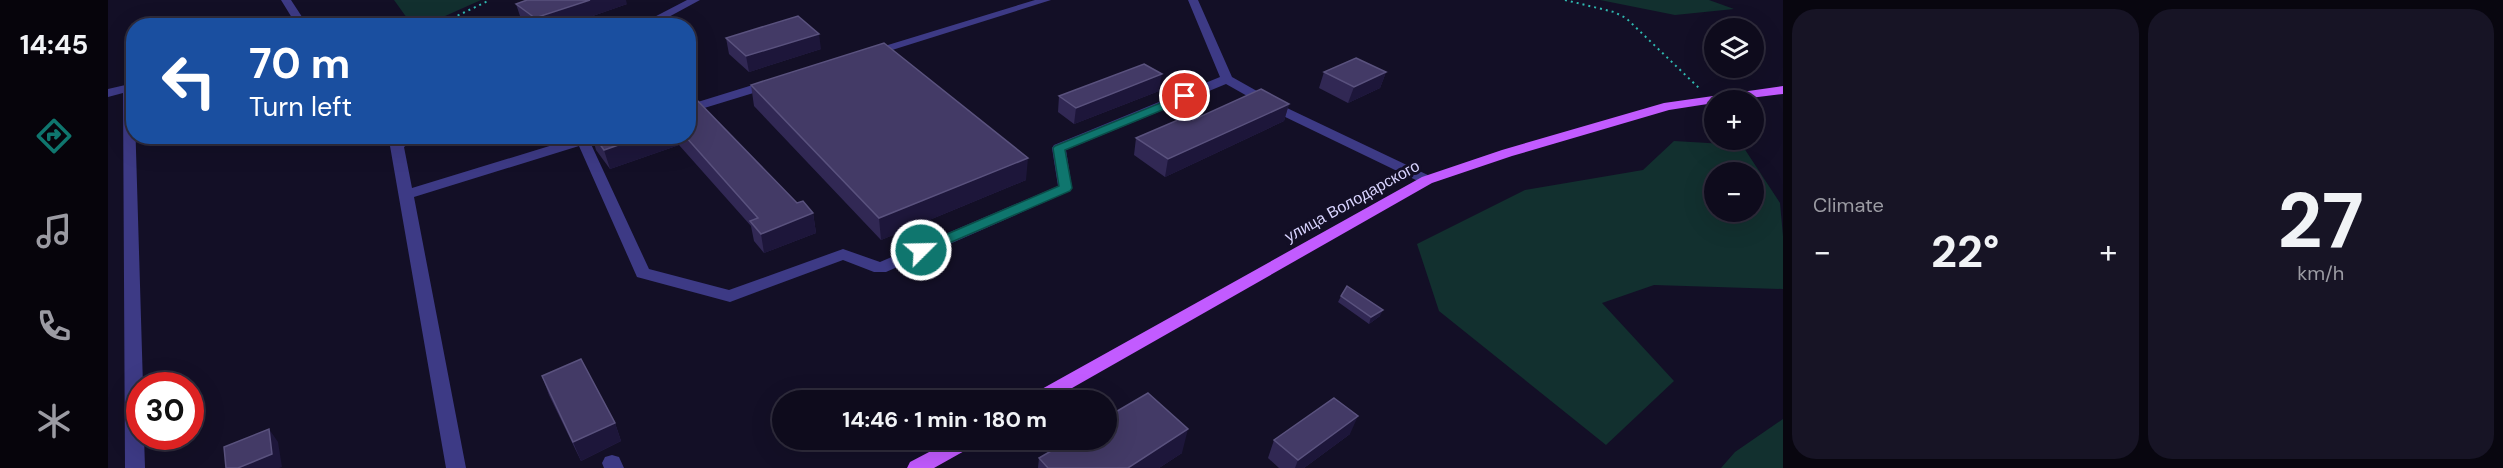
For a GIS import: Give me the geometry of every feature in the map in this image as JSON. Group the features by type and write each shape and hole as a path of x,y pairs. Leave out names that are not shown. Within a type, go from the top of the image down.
{"main road":[{"name":"улица Володарского","path":"1764,93 1783,90"},
{"name":"улица Володарского","path":"1055,390 1427,180 1507,153 1668,106 1704,101"},
{"path":"917,468 950,450"}],"street":[{"path":"286,0 298,18"},
{"path":"658,18 694,0"},
{"path":"860,56 1046,0"},
{"path":"1193,0 1227,79 1283,111 1427,180"},
{"path":"592,144 643,273 730,296 843,254 880,268 1065,188 1059,148 1227,79"},
{"path":"696,107 780,81"},
{"path":"108,93 126,88"},
{"path":"132,144 135,468"},
{"path":"394,144 456,468"},
{"path":"405,195 573,144"}],"path":[{"path":"453,18 490,0"},
{"path":"1565,0 1614,12 1626,18 1704,92"}],"green space":[{"path":"394,0 481,0 441,18 407,18"},
{"path":"1600,0 1709,0 1734,9 1675,15"},
{"path":"1674,141 1704,143 1704,150 1745,150 1753,162 1704,162 1704,222 1764,222 1764,179 1780,203 1783,236 1783,289 1654,285 1602,303 1674,381 1606,445 1439,311 1417,244 1525,190 1643,170"},
{"path":"1783,419 1783,468 1721,468 1735,452"}],"building":[{"path":"527,0 590,0 535,18 516,4"},
{"path":"798,16 819,34 746,56 726,38"},
{"path":"884,43 1028,158 879,218 751,85"},
{"path":"1356,58 1386,72 1354,87 1324,72"},
{"path":"1144,64 1162,74 1076,108 1059,96"},
{"path":"1261,89 1289,104 1168,159 1136,138 1187,116 1193,120"},
{"path":"696,99 797,203 803,201 813,213 761,234 750,221 758,218 692,144 696,144"},
{"path":"600,144 621,144 604,150"},
{"path":"1347,286 1383,310 1371,317 1341,296"},
{"path":"581,359 615,423 573,442 542,376"},
{"path":"1148,393 1188,429 1128,468 1048,468 1039,458 1053,450 1117,450 1117,411"},
{"path":"1334,398 1358,416 1298,460 1274,440"},
{"path":"269,429 272,454 238,468 226,468 224,447"}],"route":[{"path":"921,250 1065,188 1059,148 1185,96"}]}
